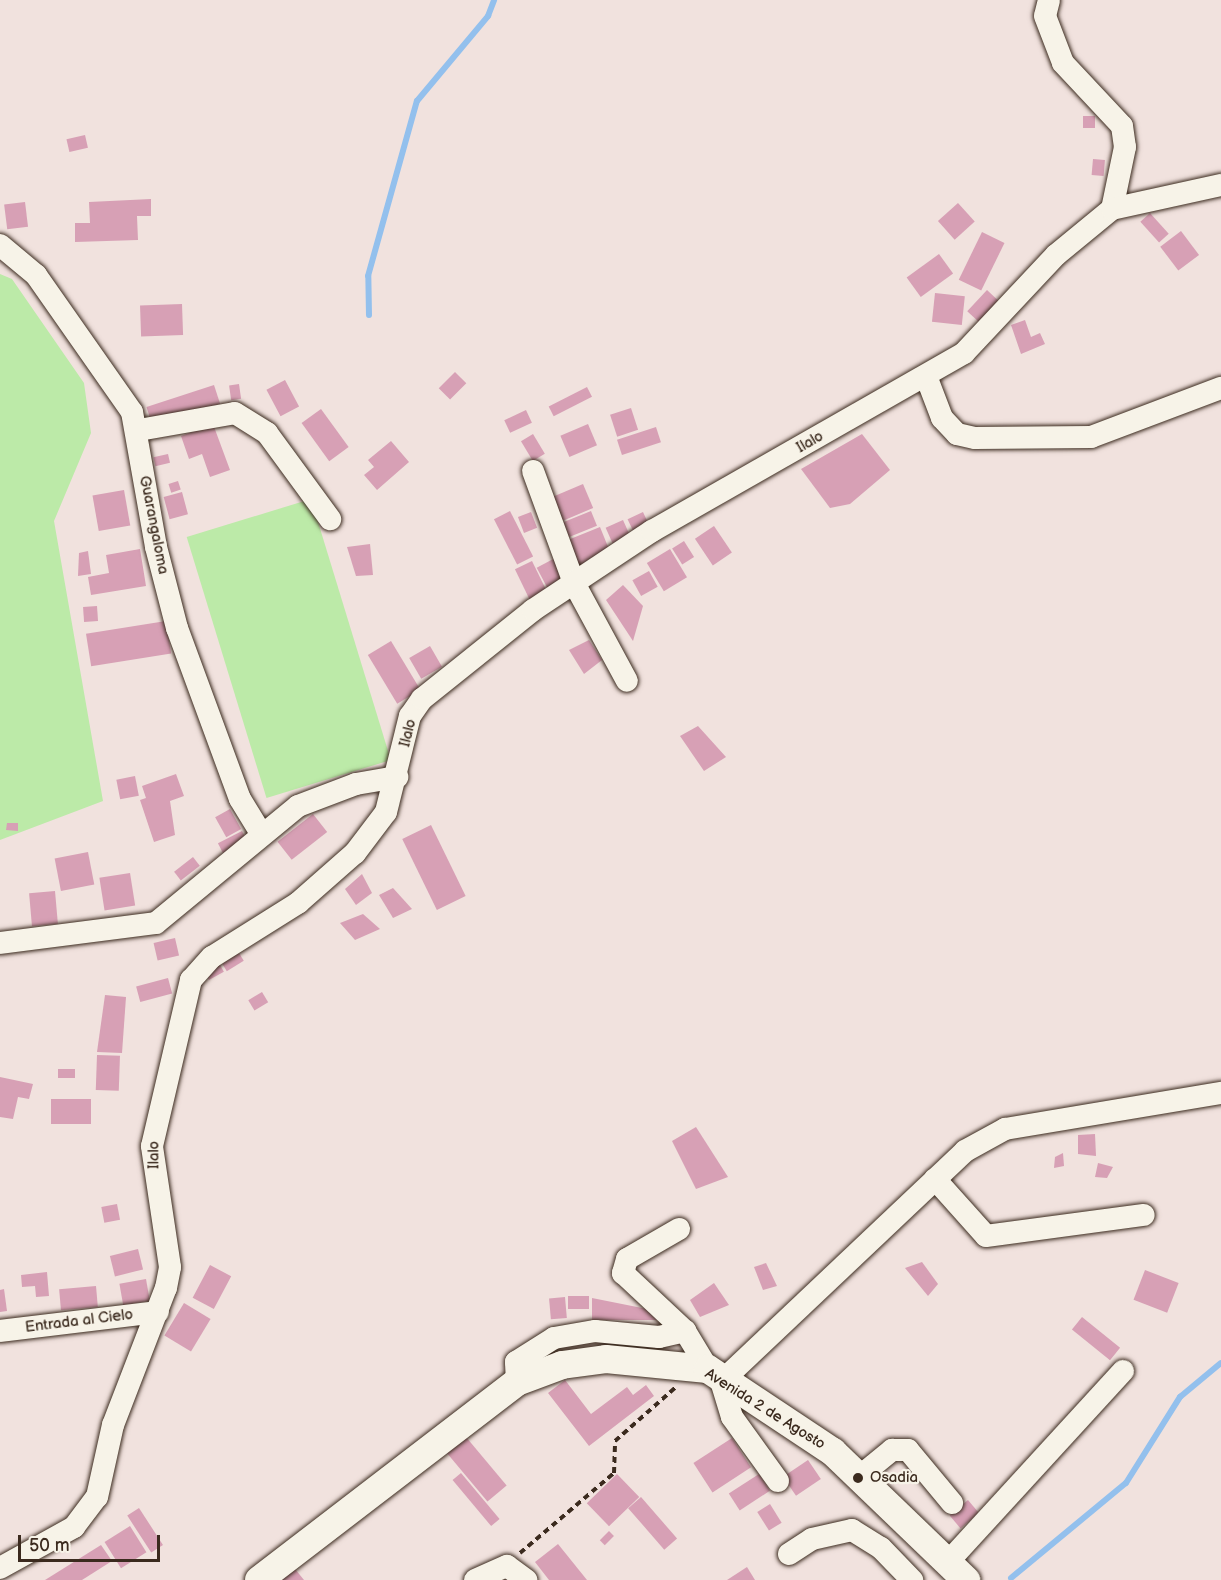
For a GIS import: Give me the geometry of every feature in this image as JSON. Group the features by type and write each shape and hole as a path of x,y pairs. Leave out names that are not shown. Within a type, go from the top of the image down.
{"main road":[{"name":"Avenida 2 de Agosto","path":"259,1580 517,1382 562,1365 606,1359 677,1363 715,1376 833,1452 957,1571"}],"street":[{"path":"1049,0 1045,16 1063,63 1122,126 1125,147 1112,209"},
{"name":"Ilalo","path":"0,1568 74,1527 97,1497 113,1425 158,1312 170,1267 152,1146 191,980 212,957 298,903 355,853 386,812 397,777 411,716 422,699 574,583 652,531 964,353 1056,255 1112,209 1221,185"},
{"name":"Guarangaloma","path":"0,245 36,275 65,313 132,412 139,430 146,496 177,627 240,799 262,835"},
{"path":"926,376 942,418 957,434 975,438 1091,437 1221,388"},
{"path":"139,430 235,413 267,433 330,519"},
{"path":"533,471 574,583 627,681"},
{"path":"0,944 156,923 298,806 356,784 397,777"},
{"path":"715,1376 965,1151 1005,1130 1221,1093"},
{"path":"935,1179 986,1236 1144,1215"},
{"path":"679,1229 622,1266 623,1273 685,1331 715,1376 732,1417 778,1481"},
{"name":"Entrada al Cielo","path":"0,1331 158,1312"},
{"path":"517,1382 516,1362 554,1338 595,1331 659,1337 685,1331"},
{"path":"957,1571 1123,1371"},
{"path":"859,1477 892,1450 908,1450 952,1503"},
{"path":"789,1554 812,1539 852,1530 881,1548 912,1580"},
{"path":"476,1580 507,1566 526,1580"}],"path":[{"path":"507,1566 614,1473 615,1441 672,1395 680,1381 677,1363"}],"green space":[{"path":"0,274 12,279 84,383 91,433 54,521 103,801 0,840"},
{"path":"311,499 391,760 266,798 187,537"}],"building":[{"path":"1083,116 1095,116 1095,128 1083,128"},
{"path":"85,135 88,148 69,152 66,139"},
{"path":"1093,159 1105,160 1104,176 1092,175"},
{"path":"151,199 151,216 137,216 138,240 75,242 75,223 90,223 89,202"},
{"path":"25,202 28,227 7,229 4,205"},
{"path":"958,203 975,222 955,240 938,221"},
{"path":"1150,213 1169,234 1159,243 1140,222"},
{"path":"1181,231 1199,255 1178,271 1160,247"},
{"path":"982,232 1004,243 981,291 959,280"},
{"path":"939,254 953,273 921,297 907,278"},
{"path":"987,290 999,301 979,322 967,311"},
{"path":"935,293 965,296 962,325 932,322"},
{"path":"182,304 183,335 141,336 140,305"},
{"path":"1025,320 1031,337 1040,333 1045,344 1021,354 1011,325"},
{"path":"455,372 466,383 450,400 439,388"},
{"path":"285,380 299,406 281,416 266,390"},
{"path":"239,384 241,399 231,400 229,385"},
{"path":"214,385 220,404 153,426 146,407"},
{"path":"587,387 592,397 554,416 549,407"},
{"path":"631,408 638,430 617,437 610,415"},
{"path":"321,409 349,447 329,461 302,423"},
{"path":"526,410 532,423 510,433 504,420"},
{"path":"213,424 230,470 210,477 202,454 189,459 181,436"},
{"path":"588,424 597,445 569,457 560,436"},
{"path":"656,427 661,442 622,455 617,440"},
{"path":"533,434 545,454 533,461 521,441"},
{"path":"862,434 890,470 850,504 830,508 801,469"},
{"path":"391,441 409,462 377,490 364,475 374,467 368,460"},
{"path":"168,454 170,463 155,466 153,457"},
{"path":"178,481 181,490 171,493 168,484"},
{"path":"583,484 593,508 562,521 552,497"},
{"path":"124,490 130,525 99,531 92,496"},
{"path":"182,492 188,514 170,519 164,497"},
{"path":"510,511 533,556 517,565 494,519"},
{"path":"591,511 597,526 567,538 561,523"},
{"path":"531,512 537,528 524,533 518,517"},
{"path":"643,512 649,525 634,532 628,519"},
{"path":"623,520 630,536 613,543 606,528"},
{"path":"714,526 732,553 713,565 695,539"},
{"path":"600,527 612,556 576,570 565,541"},
{"path":"684,541 694,557 682,565 672,548"},
{"path":"370,544 373,575 356,576 347,547"},
{"path":"140,549 146,586 91,595 88,577 109,573 106,555"},
{"path":"670,549 687,577 664,591 647,563"},
{"path":"88,551 91,574 78,576 79,553"},
{"path":"557,557 571,583 551,594 537,568"},
{"path":"532,561 549,596 532,604 515,569"},
{"path":"649,571 658,587 641,596 632,580"},
{"path":"623,585 643,606 633,641 606,600"},
{"path":"97,606 98,621 84,622 83,607"},
{"path":"166,621 171,654 91,666 86,634"},
{"path":"589,640 602,660 584,674 569,650"},
{"path":"391,641 420,690 397,704 368,655"},
{"path":"430,646 442,667 421,679 409,658"},
{"path":"698,726 726,757 704,771 680,736"},
{"path":"176,774 184,796 170,801 175,835 154,842 140,800 146,798 142,786"},
{"path":"135,776 139,796 120,799 116,780"},
{"path":"230,809 241,829 226,837 215,817"},
{"path":"313,814 327,832 292,860 278,842"},
{"path":"7,823 18,823 18,831 6,830"},
{"path":"431,825 466,896 437,910 402,839"},
{"path":"242,831 247,841 223,853 218,843"},
{"path":"88,852 94,884 61,891 55,858"},
{"path":"193,857 200,866 181,880 174,872"},
{"path":"130,873 135,906 105,910 99,878"},
{"path":"362,874 372,893 356,905 345,889"},
{"path":"393,888 412,909 393,918 379,895"},
{"path":"55,891 58,924 32,926 29,893"},
{"path":"363,914 380,929 355,940 340,923"},
{"path":"175,938 179,956 158,960 154,943"},
{"path":"239,953 244,961 227,971 222,964"},
{"path":"219,963 224,972 209,980 204,971"},
{"path":"168,978 172,993 140,1002 136,987"},
{"path":"262,992 268,1002 254,1011 248,1000"},
{"path":"105,995 126,997 122,1053 97,1052"},
{"path":"97,1055 120,1056 119,1091 96,1090"},
{"path":"58,1069 75,1069 75,1078 58,1078"},
{"path":"0,1077 33,1084 29,1099 18,1097 13,1119 0,1117"},
{"path":"51,1099 91,1099 91,1124 51,1124"},
{"path":"696,1127 728,1177 696,1189 672,1141"},
{"path":"1095,1134 1096,1156 1078,1154 1078,1135"},
{"path":"1063,1153 1064,1166 1054,1168 1055,1157"},
{"path":"1098,1163 1113,1167 1107,1178 1095,1177"},
{"path":"117,1204 120,1220 104,1223 101,1207"},
{"path":"138,1249 143,1269 115,1276 110,1256"},
{"path":"922,1262 938,1284 928,1296 905,1268"},
{"path":"766,1263 777,1286 763,1290 754,1267"},
{"path":"210,1265 231,1276 214,1309 193,1298"},
{"path":"1145,1270 1179,1283 1167,1313 1134,1300"},
{"path":"47,1272 49,1296 36,1297 35,1286 22,1287 21,1275"},
{"path":"146,1279 150,1301 123,1305 119,1284"},
{"path":"714,1283 729,1305 700,1317 690,1300"},
{"path":"96,1286 98,1307 61,1310 59,1289"},
{"path":"4,1289 7,1311 0,1312 0,1290"},
{"path":"568,1296 589,1296 589,1309 568,1309"},
{"path":"565,1297 567,1318 551,1319 549,1298"},
{"path":"592,1298 657,1311 657,1320 592,1320"},
{"path":"184,1303 211,1319 191,1352 164,1336"},
{"path":"1082,1317 1120,1348 1110,1360 1072,1329"},
{"path":"565,1380 591,1414 627,1387 633,1395 646,1385 654,1396 589,1446 548,1393"},
{"path":"461,1431 507,1485 487,1501 442,1447"},
{"path":"732,1438 751,1467 712,1492 693,1463"},
{"path":"808,1460 821,1479 796,1496 783,1477"},
{"path":"461,1473 500,1519 491,1526 453,1480"},
{"path":"617,1474 639,1497 609,1526 587,1503"},
{"path":"759,1474 770,1491 740,1510 729,1494"},
{"path":"641,1497 677,1539 664,1550 628,1508"},
{"path":"968,1500 979,1513 961,1528 950,1515"},
{"path":"770,1504 782,1523 769,1531 757,1512"},
{"path":"139,1508 163,1545 151,1553 127,1516"},
{"path":"130,1526 146,1552 121,1568 105,1542"},
{"path":"609,1531 614,1536 605,1545 600,1540"},
{"path":"558,1544 587,1580 549,1580 535,1562"},
{"path":"101,1545 112,1561 82,1580 45,1580"},
{"path":"291,1564 304,1580 277,1580"},
{"path":"747,1567 755,1580 727,1580"}],"waterway":[{"path":"369,315 368,276 417,101 488,16 494,0"},
{"path":"1011,1578 1126,1483 1180,1397 1221,1363"}],"place":[{"name":"Osadia","path":"858,1478"}]}
